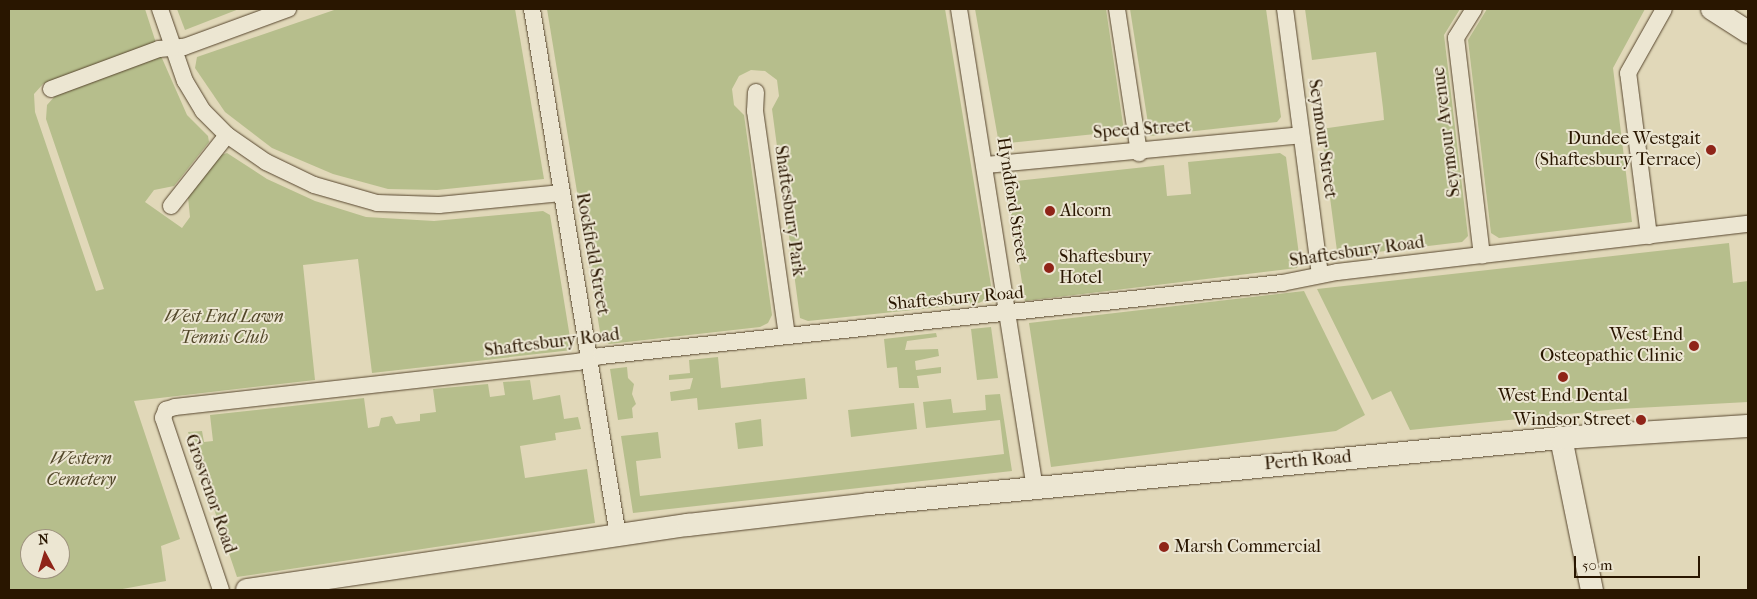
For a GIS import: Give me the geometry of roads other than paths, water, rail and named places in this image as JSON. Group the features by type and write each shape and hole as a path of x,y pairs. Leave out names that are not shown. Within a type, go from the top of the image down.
{"street":[{"path":"160,9 185,81 203,111 228,135 266,162 314,185 377,203 439,205 561,193"},
{"path":"51,89 159,49 184,47 288,9"},
{"name":"Rockfield Street","path":"532,9 618,536"},
{"name":"Hyndford Street","path":"959,9 986,165 1035,487"},
{"path":"1117,9 1139,153"},
{"name":"Seymour Street","path":"1285,9 1320,275"},
{"name":"Seymour Avenue","path":"1474,9 1456,38 1482,256"},
{"path":"1649,236 1628,72 1664,9"},
{"path":"1712,9 1748,32"},
{"name":"Shaftesbury Park","path":"756,92 755,111 787,336"},
{"path":"171,206 228,135"},
{"name":"Speed Street","path":"986,165 1082,155 1139,153 1301,135"},
{"name":"Shaftesbury Road","path":"166,410 787,336 1282,284 1320,275 1748,224"},
{"name":"Grosvenor Road","path":"166,410 163,418 221,590"},
{"name":"Perth Road","path":"247,590 618,536 869,504 1561,438 1748,426"},
{"path":"1561,438 1592,590"}],"place":[{"name":"Dundee Westgait (Shaftesbury Terrace)","path":"1711,150"},
{"name":"Alcorn","path":"1050,211"},
{"name":"Shaftesbury Hotel","path":"1049,268"},
{"name":"West End Osteopathic Clinic","path":"1694,346"},
{"name":"West End Dental","path":"1563,377"},
{"name":"Windsor Street","path":"1641,420"},
{"name":"Marsh Commercial","path":"1164,547"}],"park label":[{"name":"West End Lawn Tennis Club","path":"224,328"},
{"name":"Western Cemetery","path":"81,470"}]}
